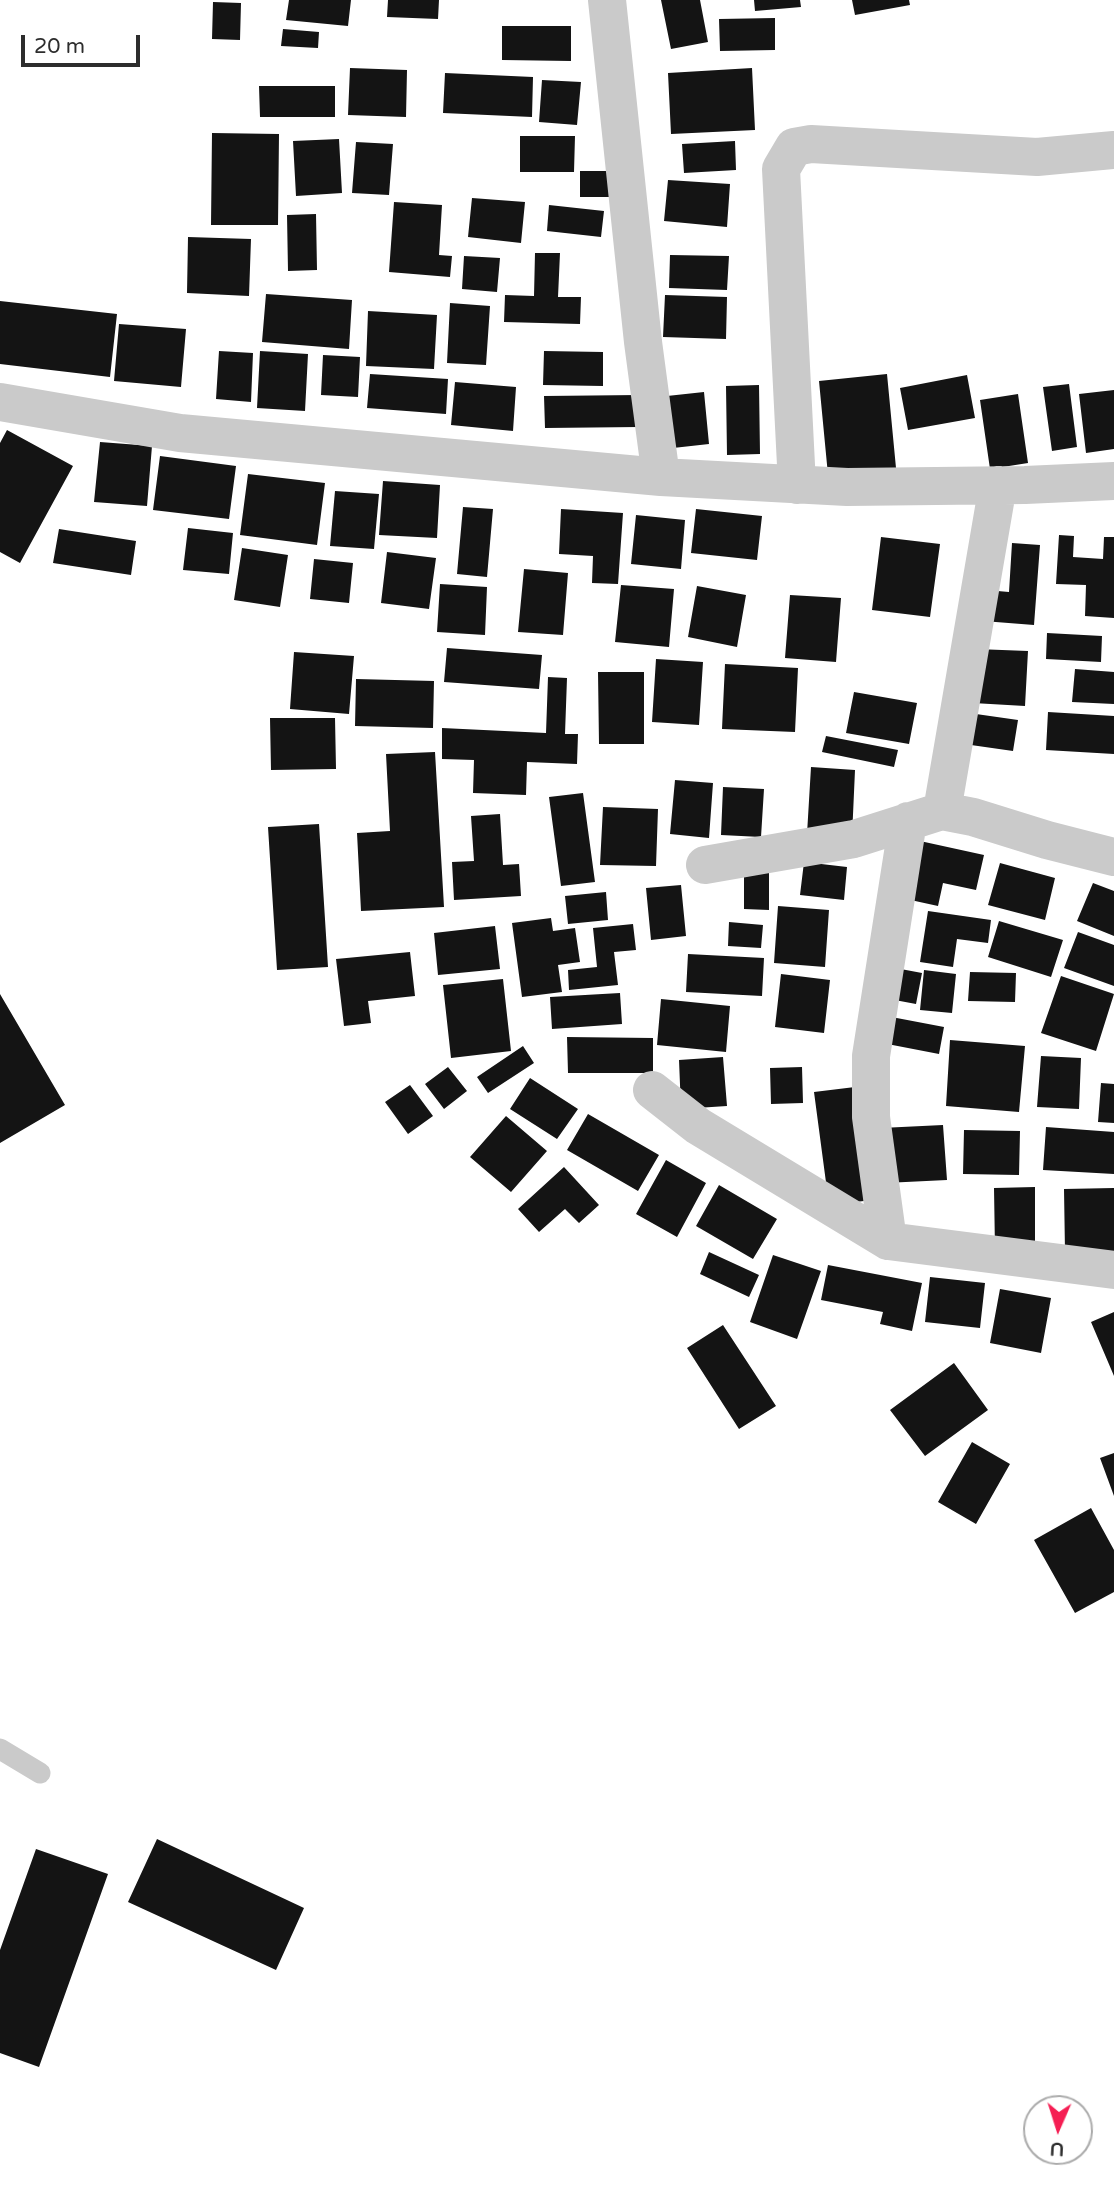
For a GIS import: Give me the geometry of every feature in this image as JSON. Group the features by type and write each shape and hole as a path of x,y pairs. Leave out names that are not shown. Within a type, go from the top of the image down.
{"street":[{"path":"607,0 643,342 661,477"},
{"path":"797,485 780,169 794,147 811,144 1037,157 1114,150"},
{"path":"0,401 180,433 661,477 847,487 1114,481"},
{"path":"888,1241 871,1117 871,1056 998,485"},
{"path":"705,865 854,839 925,816 973,817 1047,840 1114,856"},
{"path":"652,1090 698,1126 888,1241 1114,1270"}],"lane":[{"path":"0,1749 40,1773"}],"building":[{"path":"289,0 351,0 348,26 286,20"},
{"path":"388,0 439,0 438,19 387,17"},
{"path":"661,0 700,0 708,42 671,49"},
{"path":"754,0 800,0 801,7 755,11"},
{"path":"852,0 909,0 910,5 855,15"},
{"path":"213,2 241,3 240,40 212,39"},
{"path":"775,18 775,50 720,51 719,19"},
{"path":"502,26 571,26 571,61 502,60"},
{"path":"283,29 319,32 318,48 281,46"},
{"path":"350,68 407,70 406,117 348,115"},
{"path":"752,68 755,130 671,134 668,73"},
{"path":"445,73 533,77 532,117 443,113"},
{"path":"542,80 581,82 577,125 539,122"},
{"path":"259,86 335,86 335,117 260,117"},
{"path":"212,133 279,134 278,225 211,225"},
{"path":"520,136 575,136 574,172 520,172"},
{"path":"339,139 342,193 296,196 293,141"},
{"path":"735,141 736,170 684,173 682,144"},
{"path":"356,142 393,144 389,195 352,193"},
{"path":"580,171 616,171 616,197 580,197"},
{"path":"668,180 730,184 727,227 664,221"},
{"path":"472,198 525,202 521,243 468,237"},
{"path":"394,202 442,205 439,255 452,256 450,277 389,272"},
{"path":"549,205 604,211 601,237 547,231"},
{"path":"316,214 317,270 288,271 287,215"},
{"path":"188,237 251,239 249,296 187,293"},
{"path":"535,253 560,253 558,297 581,297 580,324 504,322 505,295 534,296"},
{"path":"670,255 729,256 727,290 669,288"},
{"path":"464,256 500,258 497,292 462,289"},
{"path":"266,294 352,300 349,349 262,342"},
{"path":"665,295 727,297 726,339 663,337"},
{"path":"0,301 117,314 110,377 0,364"},
{"path":"450,303 490,306 486,365 447,363"},
{"path":"368,311 437,315 434,369 366,366"},
{"path":"119,324 186,329 181,387 114,381"},
{"path":"219,351 253,353 251,402 216,399"},
{"path":"260,351 308,354 305,411 257,408"},
{"path":"544,351 603,352 603,386 543,385"},
{"path":"323,355 360,357 358,397 321,395"},
{"path":"370,374 448,379 446,414 367,408"},
{"path":"887,374 896,468 828,475 819,381"},
{"path":"967,375 975,418 908,430 900,388"},
{"path":"455,382 516,387 513,431 451,425"},
{"path":"1069,384 1077,447 1052,451 1043,387"},
{"path":"759,385 760,454 727,455 726,386"},
{"path":"1114,390 1114,449 1086,453 1079,394"},
{"path":"704,392 709,444 673,448 667,396"},
{"path":"1018,394 1028,463 990,469 980,400"},
{"path":"639,395 639,427 545,428 544,396"},
{"path":"7,430 73,466 20,563 0,552 0,443"},
{"path":"100,442 152,446 147,506 94,502"},
{"path":"160,456 236,466 229,519 153,510"},
{"path":"248,474 325,483 317,545 240,535"},
{"path":"383,481 440,485 437,538 379,535"},
{"path":"335,491 379,494 374,549 330,546"},
{"path":"463,507 493,509 487,577 457,574"},
{"path":"561,509 623,513 618,584 592,583 593,556 559,554"},
{"path":"696,509 762,516 757,560 691,553"},
{"path":"636,515 685,520 681,569 631,564"},
{"path":"188,528 233,533 229,574 183,570"},
{"path":"59,529 136,541 131,575 53,563"},
{"path":"1059,535 1074,536 1073,557 1103,559 1104,537 1114,537 1114,618 1085,616 1086,585 1056,584"},
{"path":"881,537 940,544 930,617 872,610"},
{"path":"1012,543 1040,545 1034,625 983,621 986,590 1009,592"},
{"path":"242,548 288,555 280,607 234,600"},
{"path":"387,552 436,558 429,609 381,603"},
{"path":"314,559 353,563 349,603 310,599"},
{"path":"524,569 568,573 563,635 518,632"},
{"path":"440,584 487,587 485,635 437,632"},
{"path":"621,585 674,589 669,647 615,642"},
{"path":"697,586 746,595 737,647 688,637"},
{"path":"790,595 841,598 836,662 785,658"},
{"path":"1047,633 1102,636 1101,662 1046,659"},
{"path":"447,648 542,655 539,689 444,682"},
{"path":"976,649 1028,651 1025,706 973,703"},
{"path":"294,652 354,656 349,714 290,709"},
{"path":"656,659 703,662 699,725 652,722"},
{"path":"725,664 798,668 795,732 722,729"},
{"path":"1075,669 1114,672 1114,704 1072,702"},
{"path":"598,672 644,672 644,744 599,744"},
{"path":"548,677 567,678 565,734 578,734 577,764 527,762 526,795 473,793 474,760 442,759 442,728 546,733"},
{"path":"356,679 434,681 433,728 355,726"},
{"path":"854,692 917,703 909,744 846,733"},
{"path":"962,712 1018,720 1013,751 957,743"},
{"path":"1048,712 1114,716 1114,754 1046,750"},
{"path":"270,718 335,718 336,769 271,770"},
{"path":"826,736 898,750 894,767 822,752"},
{"path":"435,752 444,907 361,911 357,833 390,831 386,754"},
{"path":"811,767 855,770 852,837 807,834"},
{"path":"675,780 713,783 709,838 670,834"},
{"path":"723,787 764,789 761,837 721,835"},
{"path":"583,793 595,882 561,886 549,797"},
{"path":"603,807 658,809 656,866 600,865"},
{"path":"500,814 503,865 519,864 521,896 454,900 452,862 474,861 471,816"},
{"path":"319,824 328,967 277,970 268,827"},
{"path":"920,841 984,855 976,890 943,883 938,906 906,899"},
{"path":"804,862 847,867 844,900 800,895"},
{"path":"1000,863 1055,878 1045,920 988,905"},
{"path":"744,872 769,872 769,910 744,909"},
{"path":"1093,883 1114,891 1114,936 1077,921"},
{"path":"681,885 686,936 651,940 646,888"},
{"path":"606,892 608,920 568,924 565,896"},
{"path":"778,906 829,910 825,967 774,963"},
{"path":"928,911 991,920 988,943 957,939 953,967 920,962"},
{"path":"551,918 553,931 575,928 580,962 558,965 562,992 522,997 512,923"},
{"path":"999,921 1063,940 1051,977 988,957"},
{"path":"729,922 763,925 761,948 728,946"},
{"path":"633,924 636,950 614,952 618,985 569,990 568,970 597,967 593,928"},
{"path":"495,926 500,969 438,975 434,933"},
{"path":"1078,932 1114,945 1114,986 1064,968"},
{"path":"410,952 415,996 368,1001 371,1023 344,1026 336,959"},
{"path":"688,954 764,958 762,996 686,992"},
{"path":"890,967 922,973 916,1004 884,998"},
{"path":"924,970 956,974 952,1013 920,1010"},
{"path":"970,972 1016,973 1015,1002 968,1001"},
{"path":"781,974 830,980 824,1033 775,1027"},
{"path":"1061,976 1114,994 1096,1051 1041,1033"},
{"path":"503,979 511,1051 451,1058 443,985"},
{"path":"620,993 622,1024 552,1029 550,997"},
{"path":"0,994 65,1105 0,1143"},
{"path":"661,999 730,1006 726,1052 657,1045"},
{"path":"881,1015 944,1027 939,1054 877,1042"},
{"path":"567,1037 653,1038 653,1073 568,1073"},
{"path":"950,1040 1025,1046 1019,1112 946,1106"},
{"path":"523,1046 534,1063 488,1093 477,1077"},
{"path":"1041,1056 1081,1058 1079,1109 1037,1107"},
{"path":"723,1057 727,1106 681,1109 679,1060"},
{"path":"448,1067 467,1091 444,1109 425,1084"},
{"path":"802,1067 803,1103 771,1104 770,1068"},
{"path":"530,1078 578,1109 557,1139 510,1109"},
{"path":"1101,1083 1114,1084 1114,1123 1098,1122"},
{"path":"410,1085 433,1116 408,1134 385,1102"},
{"path":"855,1087 864,1201 829,1205 814,1092"},
{"path":"588,1114 659,1155 638,1191 567,1150"},
{"path":"506,1116 547,1151 511,1192 470,1157"},
{"path":"943,1125 947,1180 885,1183 881,1128"},
{"path":"1046,1127 1114,1132 1114,1174 1043,1170"},
{"path":"964,1130 1020,1131 1019,1175 963,1174"},
{"path":"666,1160 706,1183 677,1237 636,1214"},
{"path":"564,1167 599,1205 579,1223 565,1209 539,1232 518,1209"},
{"path":"719,1185 777,1219 753,1259 696,1226"},
{"path":"1035,1187 1035,1249 995,1250 994,1188"},
{"path":"1114,1188 1114,1251 1065,1252 1064,1189"},
{"path":"709,1252 759,1275 749,1297 700,1274"},
{"path":"773,1255 821,1271 797,1339 750,1322"},
{"path":"828,1265 922,1283 912,1331 880,1324 883,1312 821,1300"},
{"path":"930,1277 985,1283 980,1328 925,1322"},
{"path":"1000,1289 1051,1298 1041,1353 990,1343"},
{"path":"1114,1312 1114,1376 1091,1322"},
{"path":"723,1325 776,1406 739,1429 687,1348"},
{"path":"954,1363 988,1410 925,1456 890,1410"},
{"path":"972,1442 1010,1464 976,1524 938,1502"},
{"path":"1114,1453 1114,1496 1100,1458"},
{"path":"1091,1508 1114,1550 1114,1592 1075,1613 1034,1540"},
{"path":"157,1839 304,1908 276,1970 128,1902"},
{"path":"36,1849 108,1874 39,2067 0,2053 0,1950"}]}
